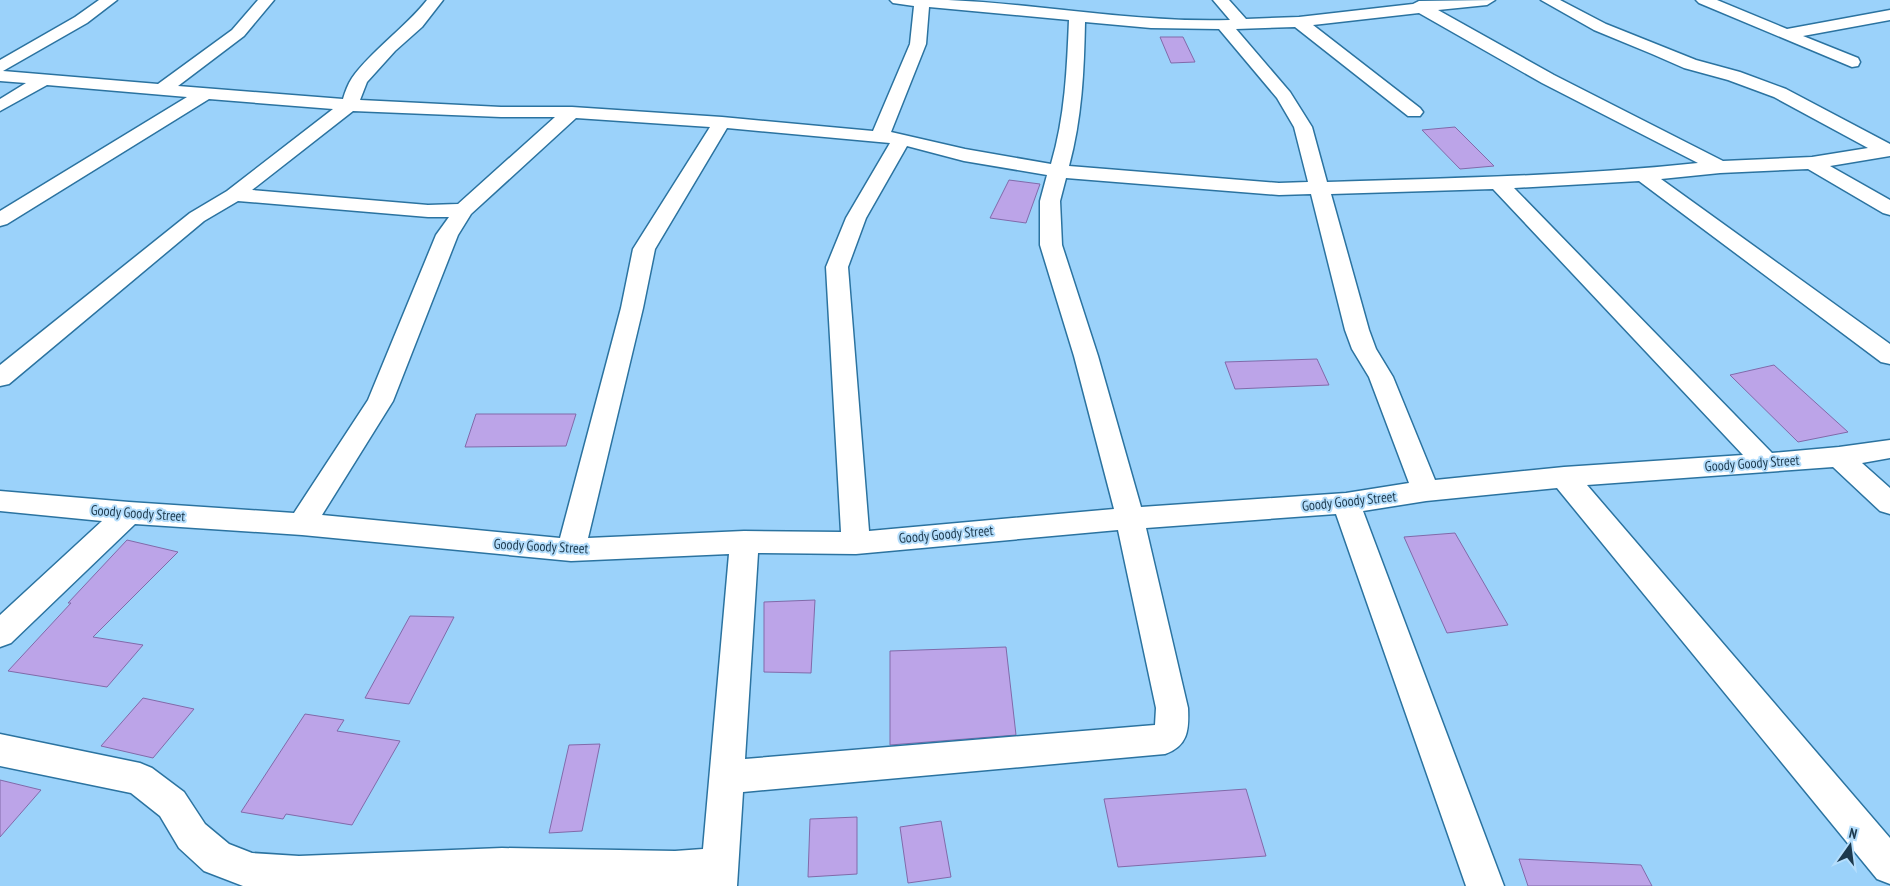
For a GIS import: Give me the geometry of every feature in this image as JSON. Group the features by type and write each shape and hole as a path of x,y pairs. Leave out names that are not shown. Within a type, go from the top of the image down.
{"street":[{"path":"0,67 81,20 108,0"},
{"path":"162,90 238,33 266,0"},
{"path":"0,378 197,217 234,195 349,105 359,80 389,48 416,24 435,0"},
{"path":"898,0 1083,11 1151,23 1233,24 1299,22 1416,4 1487,0"},
{"path":"1221,0 1233,24 1284,96 1303,127 1357,330 1364,349 1381,377 1426,491"},
{"path":"1549,0 1600,27 1690,64 1734,76 1780,93 1888,150"},
{"path":"1704,0 1852,62"},
{"path":"856,542 837,267 891,138 918,44 923,2"},
{"path":"1416,4 1548,79 1720,167"},
{"path":"726,777 1165,739 1172,729 1172,708 1130,518 1086,356 1051,246 1050,201 1067,140 1076,88 1083,11"},
{"path":"1786,34 1890,15"},
{"path":"1299,22 1414,112"},
{"path":"0,76 349,105 501,112 572,112 722,122 891,138 964,155 1057,171 1279,189 1319,186 1498,183 1643,175 1720,167 1812,163 1888,150"},
{"path":"0,106 45,79"},
{"path":"0,220 204,94"},
{"path":"302,524 380,401 447,235 463,210 572,112"},
{"path":"571,550 632,308 644,249 722,122"},
{"path":"1812,163 1890,209"},
{"path":"1643,175 1890,356"},
{"path":"1498,183 1766,463"},
{"path":"234,195 428,211 463,210"},
{"name":"Goody Goody Street","path":"0,501 129,513 302,524 571,550 744,542 856,542 1130,518 1346,503 1426,491 1564,477 1839,457 1890,448"},
{"path":"1839,457 1890,504"},
{"path":"1564,477 1890,866"},
{"path":"1346,503 1485,886"},
{"path":"0,634 129,513"},
{"path":"0,750 140,779 172,804 192,836 217,858 252,871 299,876 502,866 675,869 719,876 744,542"}],"building":[{"path":"1160,37 1183,37 1195,62 1171,63"},
{"path":"1455,127 1494,166 1460,169 1422,130"},
{"path":"1009,180 1040,184 1026,223 990,218"},
{"path":"1317,359 1329,385 1235,389 1225,362"},
{"path":"1774,365 1848,432 1798,442 1730,375"},
{"path":"476,414 576,414 566,446 465,447"},
{"path":"1455,533 1508,625 1447,633 1404,537"},
{"path":"127,540 178,552 93,637 143,645 107,687 8,671 71,603 68,603"},
{"path":"815,600 811,673 764,672 764,602"},
{"path":"410,616 454,617 409,704 365,698"},
{"path":"1006,647 1016,735 890,745 890,651"},
{"path":"143,698 194,709 153,758 101,746"},
{"path":"305,714 344,720 337,731 400,741 352,825 286,814 283,819 241,812"},
{"path":"600,744 582,831 549,833 569,745"},
{"path":"0,780 41,790 0,837"},
{"path":"1246,789 1266,856 1118,867 1104,799"},
{"path":"857,817 857,874 808,877 810,819"},
{"path":"941,821 951,877 908,883 900,827"},
{"path":"1519,859 1641,865 1652,886 1528,886"}]}
